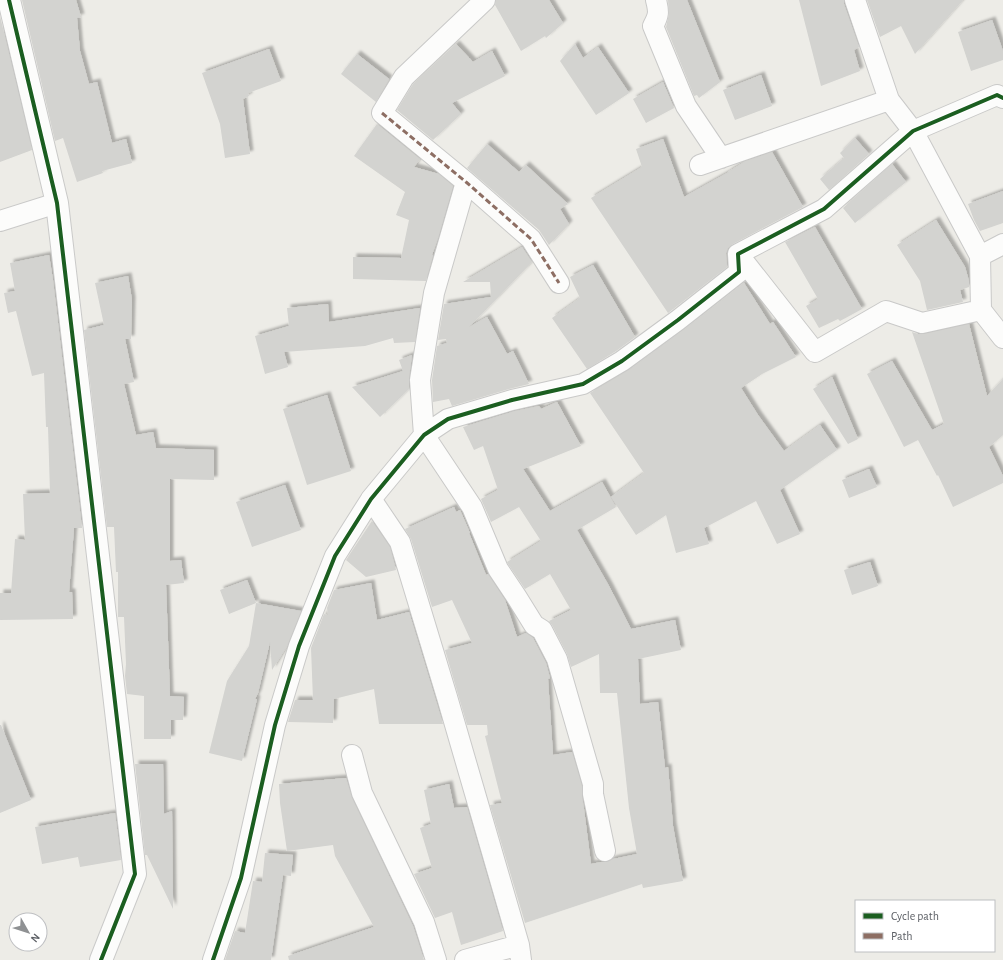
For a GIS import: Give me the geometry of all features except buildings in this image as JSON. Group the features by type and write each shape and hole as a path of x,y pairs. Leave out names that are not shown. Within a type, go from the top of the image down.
{"street":[{"path":"9,0 57,203 135,874 101,960"},
{"path":"485,0 404,77 382,113 531,238 559,283"},
{"path":"656,0 659,9 653,26 683,99 686,106 721,158"},
{"path":"855,0 889,100 913,131 980,256 981,310 1003,338"},
{"path":"738,254 824,209 913,131 998,95 1003,98"},
{"path":"700,165 889,100"},
{"path":"466,182 434,293 420,380 424,435 472,507 498,569 534,625 542,630 557,659 593,784 593,794 606,851"},
{"path":"0,221 57,203"},
{"path":"980,256 1003,244"},
{"path":"738,254 815,352 886,311 922,323 981,310"},
{"path":"213,960 241,878 275,725 299,646 335,556 371,499 424,435 448,419 512,400 583,384 622,361 678,320 739,272 738,254"},
{"path":"371,499 400,542 447,697 520,952 465,960"},
{"path":"352,755 362,793 424,922 436,960"}],"marked path":[{"path":"382,113 466,182 531,239 559,283"}],"cycle path":[{"path":"9,0 57,203 135,874 101,960"},
{"path":"213,960 241,878 275,725 299,646 335,556 371,499 424,435 448,419 512,400 583,384 622,361 678,320 739,272 738,254 824,209 913,131 997,95 1003,98"}]}
